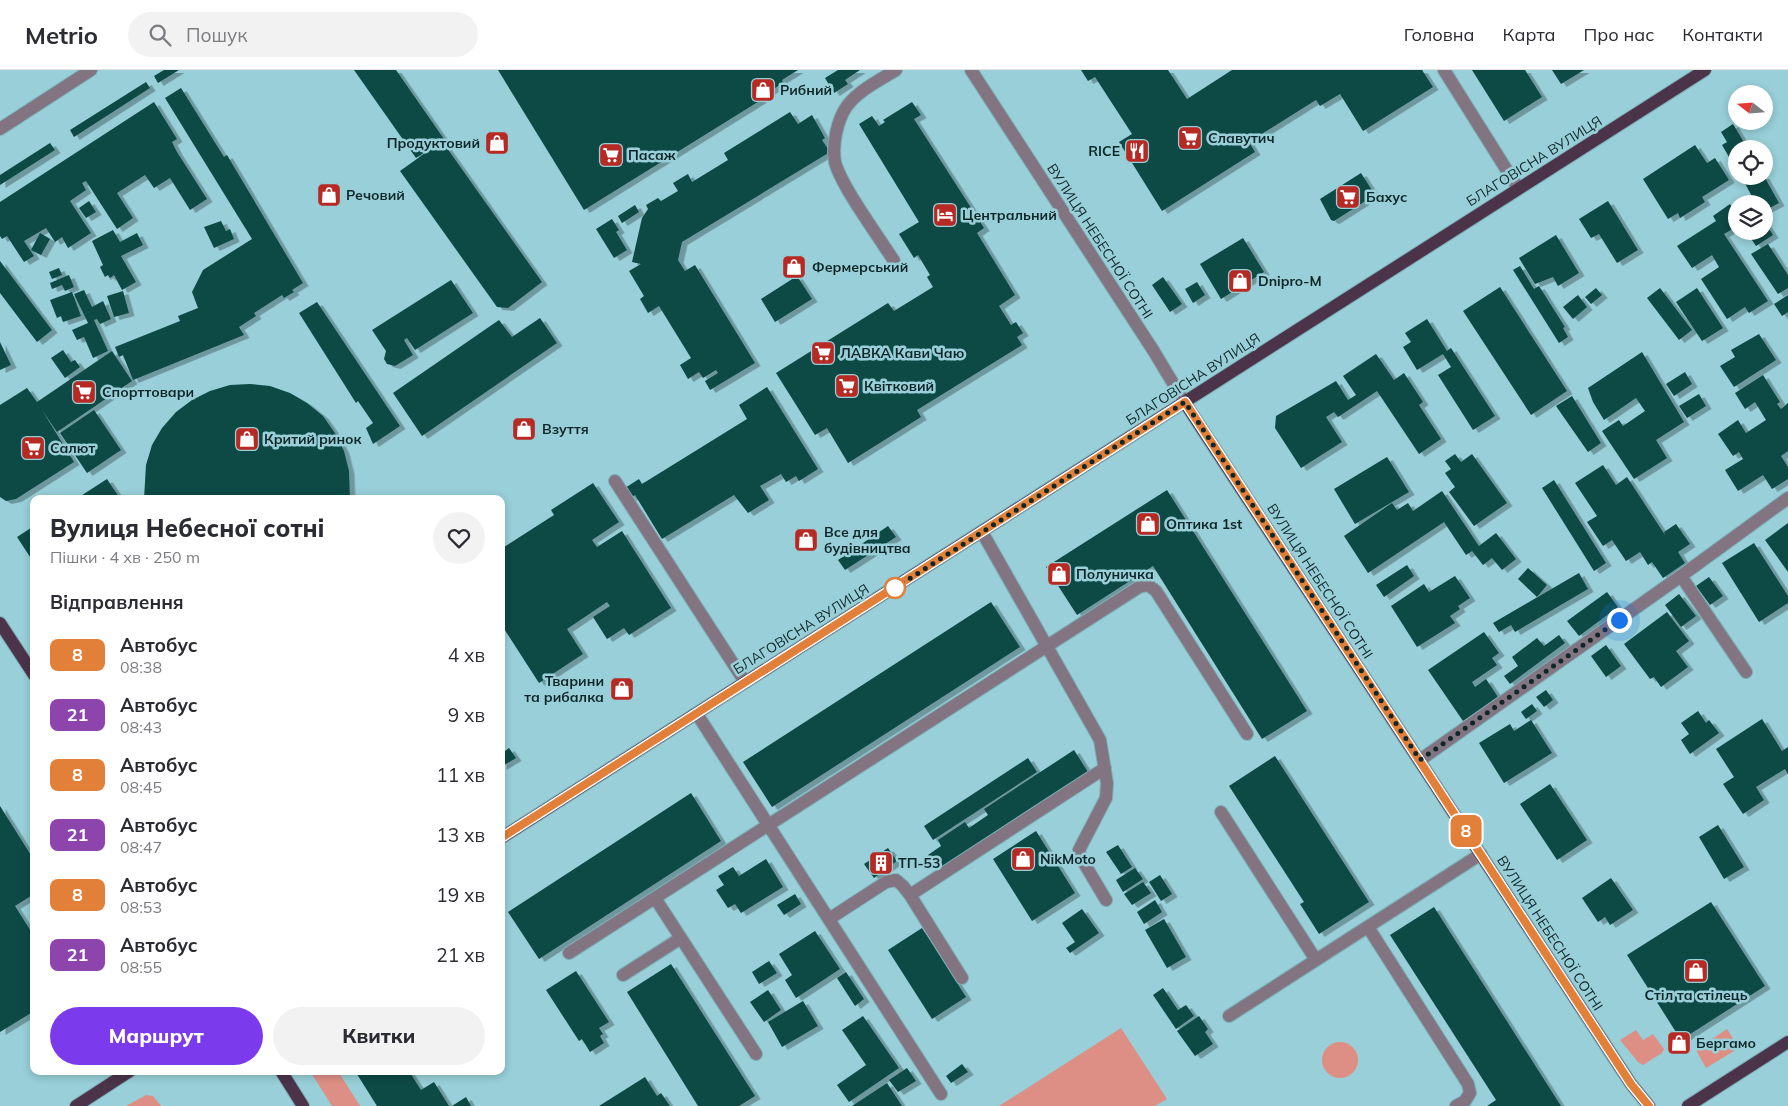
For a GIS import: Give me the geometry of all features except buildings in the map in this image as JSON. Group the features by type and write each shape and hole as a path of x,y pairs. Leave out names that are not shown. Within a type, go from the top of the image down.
{"main road":[{"name":"БЛАГОВІСНА ВУЛИЦЯ","path":"505,835 1705,70"},
{"name":"ВУЛИЦЯ НЕБЕСНОЇ СОТНІ","path":"1185,402 1631,1084 1649,1106"},
{"path":"0,623 30,669"},
{"path":"1688,1106 1788,1042"},
{"path":"76,1106 124,1075"},
{"path":"284,1075 303,1106"}],"street":[{"path":"0,129 91,70"},
{"path":"894,261 845,182 838,168 835,154 837,129 847,107 855,98 896,70"},
{"name":"ВУЛИЦЯ НЕБЕСНОЇ СОТНІ","path":"971,70 1185,402"},
{"path":"1444,70 1518,188"},
{"path":"615,481 745,682"},
{"path":"1420,760 1788,498"},
{"path":"982,532 1097,730 1105,768 1106,798 1079,850 1081,858 1106,900"},
{"path":"1681,576 1746,672"},
{"path":"569,953 1139,587 1148,585 1156,591 1247,734"},
{"path":"697,714 941,1094"},
{"path":"910,896 1105,768"},
{"path":"1221,812 1316,960"},
{"path":"1229,1016 1481,854"},
{"path":"829,919 886,882 896,880 910,896 962,978"},
{"path":"655,898 756,1054"},
{"path":"1368,927 1468,1084 1470,1093 1465,1101 1456,1106"},
{"path":"623,975 681,938"}],"shaded area":[{"path":"1121,1028 1167,1099 1155,1106 999,1106"},
{"path":"1727,1029 1739,1048 1706,1068 1696,1050"},
{"path":"1636,1030 1643,1040 1653,1034 1664,1049 1662,1053 1643,1065 1638,1062 1620,1040"},
{"path":"1340,1042 1352,1048 1358,1060 1352,1072 1340,1078 1328,1072 1322,1060 1328,1048"},
{"path":"313,1075 341,1075 360,1106 332,1106"},
{"path":"146,1095 153,1096 161,1106 126,1106"}],"bus line":[{"name":"8","path":"505,835 1185,402 1631,1084 1649,1106"}],"place":[{"name":"Рибний","path":"763,90"},
{"name":"Славутич","path":"1190,138"},
{"name":"Продуктовий","path":"497,143"},
{"name":"RICE","path":"1137,151"},
{"name":"Пасаж","path":"611,155"},
{"name":"Речовий","path":"329,195"},
{"name":"Бахус","path":"1348,197"},
{"name":"Центральний","path":"945,215"},
{"name":"Фермерський","path":"794,267"},
{"name":"Dnipro-M","path":"1240,281"},
{"name":"ЛАВКА Кави Чаю","path":"823,353"},
{"name":"Квітковий","path":"847,386"},
{"name":"Спорттовари","path":"84,392"},
{"name":"Взуття","path":"524,429"},
{"name":"Критий ринок","path":"247,439"},
{"name":"Салют","path":"33,448"},
{"name":"Оптика 1st","path":"1148,524"},
{"name":"Все для будівництва","path":"806,540"},
{"name":"Полуничка","path":"1059,574"},
{"name":"Тварини та рибалка","path":"622,689"},
{"name":"NikMoto","path":"1023,859"},
{"name":"ТП-53","path":"881,863"},
{"name":"Стіл та стілець","path":"1696,971"},
{"name":"Бергамо","path":"1679,1043"}],"route":[{"path":"895,588 1185,402 1420,760 1619,620"}]}
